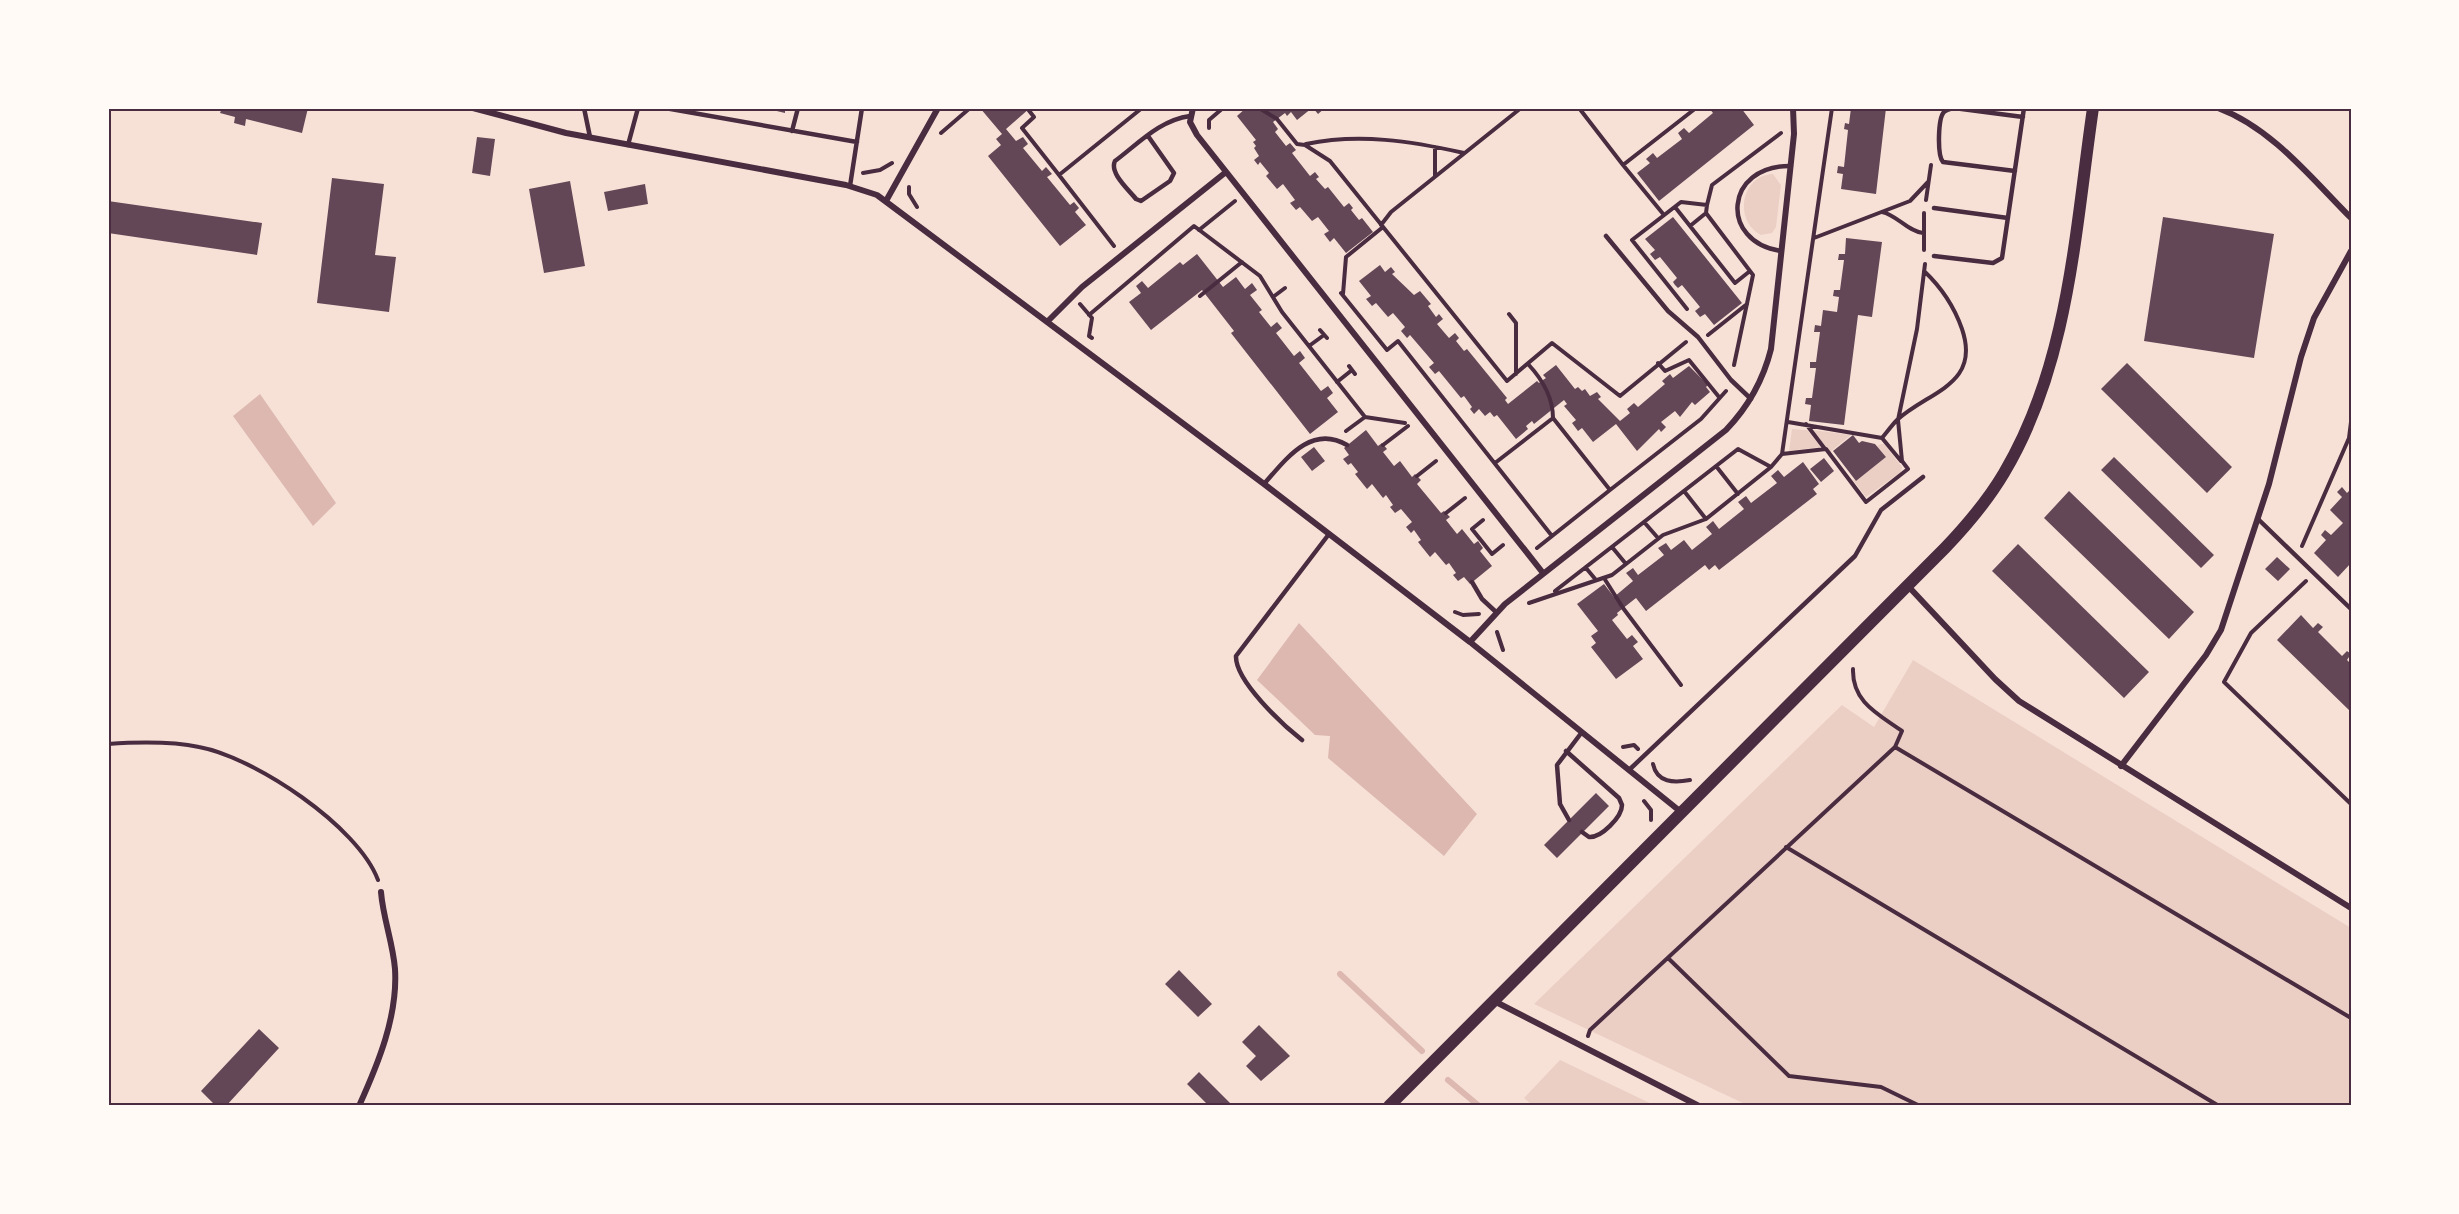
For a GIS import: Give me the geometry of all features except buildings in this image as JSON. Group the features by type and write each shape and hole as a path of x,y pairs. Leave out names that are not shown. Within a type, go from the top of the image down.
{"main road":[{"path":"1389,1106 1908,586 1972,519 2004,474 2034,411 2055,350 2093,108"}],"street":[{"path":"473,108 590,138 850,186 886,201 1264,484 1470,642 1682,813"},
{"path":"886,201 938,108"},
{"path":"1193,108 1190,116 1197,135 1543,573"},
{"path":"1470,642 1496,612 1711,442 1734,422 1750,399 1763,376 1771,349 1791,166 1793,108"},
{"path":"2218,108 2241,119 2276,143 2351,218"},
{"path":"1048,321 1082,287 1226,172"},
{"path":"2121,766 2206,655 2221,630 2258,519 2314,318 2351,251"},
{"path":"1908,586 2007,691 2121,766 2351,908"},
{"path":"359,1106 384,1041 395,987 394,956 383,919 381,892"},
{"path":"1494,1001 1699,1106"}],"lane":[{"path":"584,108 590,138"},
{"path":"628,145 638,108"},
{"path":"665,108 857,142"},
{"path":"792,131 798,108"},
{"path":"850,186 862,108"},
{"path":"2015,171 1943,162 1938,153 1942,116 1947,110 1954,108 2023,117"},
{"path":"1934,256 1993,263 2000,261 2003,255 2024,108"},
{"path":"1148,136 1174,172 1170,181 1141,201 1136,199 1113,166 1148,136 1171,120 1190,116"},
{"path":"1781,251 1763,247 1750,237 1738,216 1737,201 1743,186 1756,174 1771,167 1791,166"},
{"path":"1934,208 2008,218"},
{"path":"1606,236 1668,311 1698,337 1731,380 1750,399"},
{"path":"1264,484 1283,461 1304,444 1322,438 1336,440 1347,446"},
{"path":"1629,770 1855,556 1881,510 1923,477"},
{"path":"2258,519 2351,609"},
{"path":"1302,740 1260,699 1237,665 1236,656 1329,534"},
{"path":"1472,582 1482,599 1496,612"},
{"path":"1569,820 1560,804 1557,770 1559,760 1582,732"},
{"path":"1566,751 1619,798 1622,805 1619,815 1599,835 1592,838 1582,832"}],"path":[{"path":"1027,108 1035,117 1022,128 1116,247 1108,254"},
{"path":"1059,175 1142,108"},
{"path":"1210,130 1209,120 1223,108"},
{"path":"1259,108 1277,119 1298,144 1305,145 1344,138 1365,138 1465,153"},
{"path":"1343,295 1346,257 1382,226 1391,212 1521,108"},
{"path":"1579,108 1664,215"},
{"path":"1623,165 1696,108"},
{"path":"1552,593 1612,575 1658,538 1706,519 1771,467 1782,454 1832,108"},
{"path":"1690,226 1706,213 1712,185 1781,134 1781,125"},
{"path":"1305,145 1330,161 1507,381 1552,344 1620,396 1684,343"},
{"path":"1435,147 1435,177"},
{"path":"852,171 873,172 887,166 895,158"},
{"path":"1924,253 1923,233 1931,161"},
{"path":"910,181 909,194 919,209"},
{"path":"1814,238 1910,201 1929,182"},
{"path":"1694,317 1632,240 1681,202 1707,206"},
{"path":"1675,207 1735,283 1750,271"},
{"path":"1881,212 1892,214 1916,232 1923,233"},
{"path":"1706,213 1753,275 1731,380"},
{"path":"1089,315 1194,226 1260,276 1309,346 1365,417"},
{"path":"1648,260 1653,257"},
{"path":"1200,296 1242,262"},
{"path":"1902,461 1898,420 1913,351 1924,262"},
{"path":"1882,438 1898,420 1947,387 1962,370 1966,361 1965,338 1956,314 1944,293 1924,271"},
{"path":"1671,288 1675,285"},
{"path":"1273,297 1285,288"},
{"path":"1708,335 1748,304"},
{"path":"1509,315 1516,323 1516,374"},
{"path":"1701,326 1714,343"},
{"path":"1309,346 1325,337 1320,330"},
{"path":"1398,341 1552,536"},
{"path":"1727,359 1733,368"},
{"path":"1496,537 1517,563 1701,419 1720,396 1689,360 1665,371 1658,363"},
{"path":"1528,363 1543,380 1553,409 1553,418 1611,490"},
{"path":"1337,382 1352,370"},
{"path":"1340,437 1365,417 1404,421 1415,435"},
{"path":"1495,463 1553,418"},
{"path":"1788,422 1806,424 1882,438 1908,470 1866,502 1806,424"},
{"path":"2295,555 2301,547 2349,438 2351,422"},
{"path":"1383,445 1408,426"},
{"path":"1521,609 1552,593 1586,568 1738,449 1771,467"},
{"path":"1782,454 1826,449"},
{"path":"1429,452 1443,470"},
{"path":"1417,476 1436,461"},
{"path":"1716,466 1738,494"},
{"path":"1458,489 1471,505"},
{"path":"1684,491 1706,519"},
{"path":"1446,513 1465,498"},
{"path":"1477,513 1490,529"},
{"path":"1483,520 1472,529 1482,543 1492,554 1503,545"},
{"path":"1644,522 1658,538"},
{"path":"1612,547 1626,564"},
{"path":"1586,568 1596,580"},
{"path":"1604,578 1623,608 1681,685"},
{"path":"2313,588 2306,581 2251,633 2224,682 2351,804"},
{"path":"1583,1045 1590,1030 1895,747 1902,731 1860,699 1853,686 1853,669"},
{"path":"108,744 158,743 199,747 233,757 253,767 298,794 340,829 375,872 381,892"},
{"path":"1895,747 2351,1018"},
{"path":"1786,848 2219,1106"},
{"path":"1668,958 1789,1076 1881,1087 1920,1106"}],"shaded area":[{"path":"1773,174 1781,185 1776,227 1772,233 1761,235 1752,228 1747,220 1744,200 1754,182 1762,176"},
{"path":"260,394 336,503 313,526 233,416"},
{"path":"1792,429 1807,430 1821,447 1789,451"},
{"path":"1813,430 1851,435 1830,452"},
{"path":"1884,444 1902,467 1901,472 1866,497 1852,479 1856,481 1886,457 1877,446"},
{"path":"1299,623 1477,814 1444,856 1328,758 1330,736 1315,735 1257,680"},
{"path":"1913,660 2351,928 2351,1106 1749,1106 1534,1004 1842,705 1874,727"},
{"path":"1560,1060 1656,1106 1533,1106 1524,1098"}],"waterway":[{"path":"1340,974 1422,1051"},
{"path":"1448,1080 1479,1106"}]}
